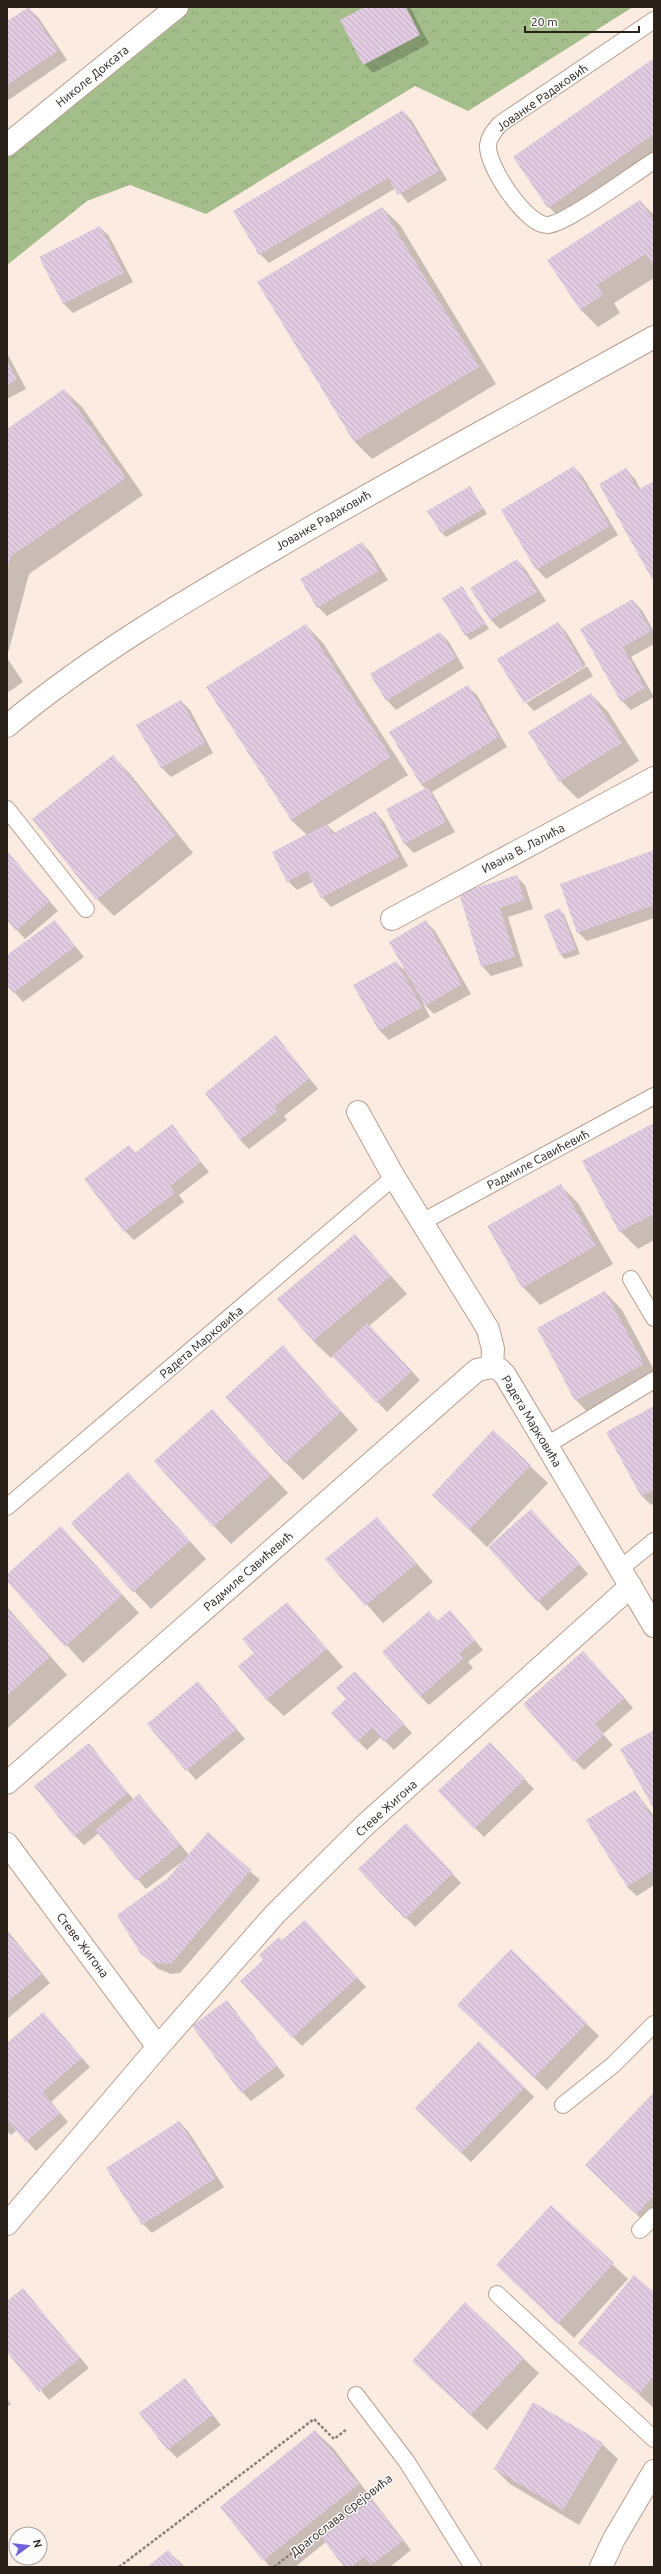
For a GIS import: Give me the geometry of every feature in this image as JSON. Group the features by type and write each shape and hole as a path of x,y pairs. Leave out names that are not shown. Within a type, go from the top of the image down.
{"street":[{"name":"Николе Доксата","path":"7,145 177,7"},
{"name":"Јованке Радаковић","path":"7,726 97,659 184,601 343,508 654,337"},
{"name":"Ивана В. Лалића","path":"392,919 654,778"},
{"name":"Радета Марковића","path":"358,1112 394,1177 488,1329 493,1349 492,1367 499,1369 505,1376 548,1445 654,1626"},
{"name":"Радмиле Савићевић","path":"7,1783 477,1370 492,1367"},
{"name":"Стеве Жигона","path":"7,2224 158,2046 276,1913 364,1826 625,1577"},
{"name":"Стеве Жигона","path":"7,1844 158,2046"},
{"path":"601,2567 617,2533 654,2471"}],"lane":[{"name":"Јованке Радаковић","path":"654,20 500,124 492,133 488,144 493,168 529,219 538,224 548,225 567,218 654,161"},
{"path":"7,809 86,909"},
{"name":"Радмиле Савићевић","path":"422,1222 654,1096"},
{"name":"Радета Марковића","path":"7,1507 394,1177"},
{"path":"631,1279 654,1318"},
{"path":"548,1445 654,1380"},
{"path":"625,1577 654,1541"},
{"path":"563,2105 613,2065 654,2024"},
{"path":"640,2230 654,2216"},
{"path":"497,2294 654,2439"},
{"path":"356,2395 407,2462 473,2567"}],"path":[{"path":"119,2567 314,2419 334,2439"},
{"name":"Драгослава Срејовића","path":"274,2567 407,2462"}],"green space":[{"path":"177,7 633,7 468,111 415,86 206,214 130,185 87,201 7,265 7,145"}],"building":[{"path":"29,7 58,51 7,85 7,21"},
{"path":"364,7 406,7 420,35 363,65 340,20"},
{"path":"654,58 654,134 548,208 513,157"},
{"path":"403,110 439,171 398,195 388,178 259,255 233,211"},
{"path":"640,200 654,221 654,263 652,264 646,254 597,285 603,295 580,310 547,260"},
{"path":"382,207 479,367 354,442 257,282"},
{"path":"100,226 124,273 63,304 39,257"},
{"path":"7,360 17,380 7,385"},
{"path":"64,389 126,478 11,556 7,571 7,429"},
{"path":"574,466 610,526 536,570 501,510"},
{"path":"626,468 638,490 654,481 654,578 652,579 599,484"},
{"path":"470,486 483,509 441,533 427,511"},
{"path":"362,542 379,571 317,608 300,579"},
{"path":"517,559 537,592 490,620 470,588"},
{"path":"462,586 485,624 465,636 442,598"},
{"path":"633,599 651,631 623,647 645,688 621,702 580,629"},
{"path":"558,622 584,667 524,703 497,659"},
{"path":"306,624 391,757 291,820 206,687"},
{"path":"440,632 456,658 386,701 370,674"},
{"path":"468,685 499,737 421,785 389,732"},
{"path":"591,693 622,743 559,782 528,732"},
{"path":"181,700 205,743 161,768 136,725"},
{"path":"113,755 176,835 96,900 32,819"},
{"path":"428,787 446,822 404,844 386,809"},
{"path":"375,811 399,857 321,898 307,871 287,882 272,852 327,824 332,834"},
{"path":"654,850 654,905 577,933 560,884"},
{"path":"7,851 50,901 16,931 7,920"},
{"path":"517,875 524,900 500,908 515,957 481,967 459,893"},
{"path":"560,908 576,949 560,955 544,915"},
{"path":"55,920 75,947 13,993 7,985 7,955"},
{"path":"426,920 462,984 425,1006 389,942"},
{"path":"396,961 422,1007 379,1031 353,985"},
{"path":"276,1035 309,1079 275,1106 278,1111 240,1140 205,1093"},
{"path":"654,1123 654,1214 619,1232 582,1161"},
{"path":"172,1124 201,1162 170,1186 175,1193 124,1232 84,1179 129,1145 135,1153"},
{"path":"561,1184 596,1246 522,1288 487,1226"},
{"path":"355,1234 391,1276 313,1341 277,1299"},
{"path":"605,1291 644,1364 575,1401 537,1328"},
{"path":"367,1323 412,1371 377,1403 332,1356"},
{"path":"283,1345 341,1412 285,1463 225,1397"},
{"path":"654,1406 654,1490 641,1496 606,1432"},
{"path":"212,1409 271,1475 213,1527 154,1461"},
{"path":"493,1430 531,1465 469,1530 432,1495"},
{"path":"128,1472 190,1541 133,1592 71,1523"},
{"path":"531,1509 580,1564 537,1602 488,1547"},
{"path":"377,1517 416,1564 365,1606 325,1559"},
{"path":"61,1526 122,1595 65,1647 7,1581 7,1574"},
{"path":"287,1602 327,1649 266,1700 238,1666 254,1653 242,1639"},
{"path":"7,1608 50,1657 7,1696"},
{"path":"450,1610 475,1640 460,1653 464,1658 420,1697 382,1652 429,1611 437,1621"},
{"path":"583,1651 625,1698 595,1724 604,1735 574,1762 523,1704"},
{"path":"355,1671 404,1724 384,1742 372,1728 357,1742 331,1713 346,1699 336,1688"},
{"path":"198,1681 237,1729 186,1771 147,1724"},
{"path":"654,1730 654,1809 620,1749"},
{"path":"490,1742 525,1779 474,1829 438,1791"},
{"path":"89,1743 128,1793 74,1837 34,1786"},
{"path":"635,1790 654,1820 654,1870 627,1887 586,1820"},
{"path":"139,1794 180,1845 136,1881 95,1830"},
{"path":"406,1823 453,1873 405,1919 358,1869"},
{"path":"208,1832 251,1870 171,1964 151,1962 140,1953 117,1915 167,1879"},
{"path":"305,1920 357,1978 292,2038 240,1981 263,1960 259,1955 279,1937 282,1940"},
{"path":"7,1931 42,1974 7,2002"},
{"path":"511,1949 587,2023 534,2078 457,2005"},
{"path":"227,2000 277,2066 241,2093 192,2026"},
{"path":"43,2012 82,2058 43,2092 60,2113 26,2142 7,2120 7,2043"},
{"path":"479,2041 525,2087 461,2153 415,2108"},
{"path":"654,2092 654,2196 636,2214 585,2165"},
{"path":"179,2121 216,2178 142,2225 106,2168"},
{"path":"551,2205 614,2263 558,2324 496,2265"},
{"path":"634,2275 654,2292 654,2376 639,2394 578,2343"},
{"path":"23,2288 80,2358 39,2392 7,2352 7,2301"},
{"path":"465,2302 524,2358 471,2415 412,2361"},
{"path":"185,2378 213,2415 167,2450 139,2413"},
{"path":"533,2402 603,2443 563,2510 494,2469"},
{"path":"315,2430 359,2484 263,2561 220,2507"},
{"path":"372,2500 403,2541 371,2565 364,2557 351,2567 344,2567 322,2538"},
{"path":"168,2550 182,2567 147,2567"}]}
